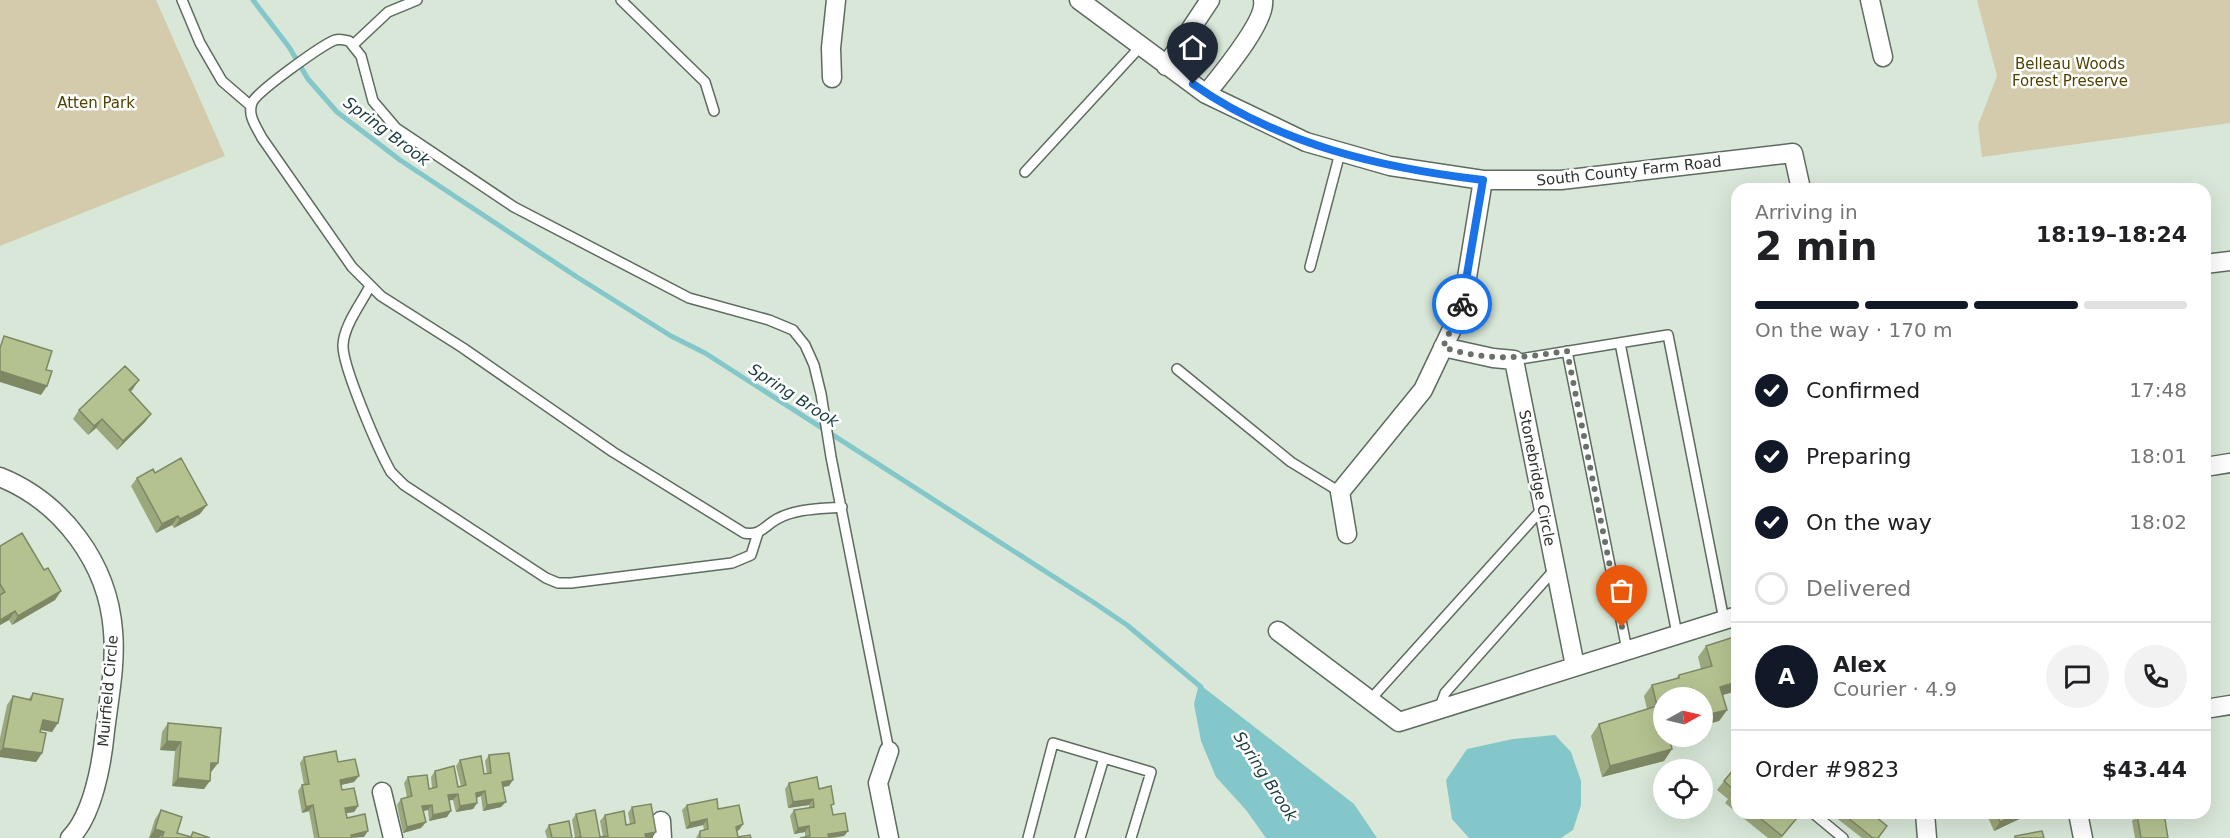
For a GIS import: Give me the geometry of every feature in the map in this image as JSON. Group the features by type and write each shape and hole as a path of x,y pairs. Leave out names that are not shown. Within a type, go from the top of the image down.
{"street":[{"path":"832,78 831,48 836,0"},
{"name":"South County Farm Road","path":"1079,0 1140,48 1206,94 1275,129 1340,153 1424,173 1483,180 1560,180 1793,153 1799,183"},
{"path":"1166,66 1210,0"},
{"path":"1206,94 1250,34 1264,6 1263,0"},
{"path":"1870,0 1883,57"},
{"path":"1347,534 1340,492 1424,390 1462,308 1483,180"},
{"path":"2211,263 2230,261"},
{"path":"1443,347 1492,358 1514,360"},
{"name":"Stonebridge Circle","path":"1514,360 1575,666"},
{"path":"2211,465 2230,463"},
{"name":"Muirfield Circle","path":"0,477 40,497 66,522 95,564 108,598 113,630 113,659 102,760 94,792 70,838"},
{"path":"1278,631 1399,722 1731,618"},
{"path":"2211,708 2230,705"},
{"path":"889,838 878,783 890,751"},
{"path":"382,792 393,838"},
{"path":"1925,819 1927,838"},
{"path":"2079,819 2083,838"}],"lane":[{"path":"182,0 200,43 222,81 250,106"},
{"path":"387,0 388,12"},
{"path":"354,44 388,12 417,0"},
{"path":"621,0 705,82 714,111"},
{"path":"758,533 744,533 632,464 370,286 338,248 262,138 252,118 250,106 254,98 284,74 335,40 349,41 354,44 361,56 373,101 396,128 514,207 690,298 769,320 793,330 805,345 814,365 890,751"},
{"path":"1025,172 1140,48"},
{"path":"1310,267 1340,153"},
{"path":"370,286 345,334 343,347 347,368 391,472 404,485 546,578 558,583 571,583 732,563 751,555 758,533 777,519 798,511 842,507"},
{"path":"1514,360 1668,335 1731,618"},
{"path":"1620,343 1677,634"},
{"path":"1567,351 1627,650"},
{"path":"1177,369 1291,462 1340,492"},
{"path":"1370,700 1543,508"},
{"path":"1439,709 1445,693 1556,570"},
{"path":"1028,838 1053,743 1151,772 1131,838"},
{"path":"1080,838 1104,758"},
{"path":"1820,819 1843,838"}],"green space":[{"name":"Atten Park","path":"0,0 156,0 225,156 0,246"},
{"name":"Belleau Woods Forest Preserve","path":"1977,0 2230,0 2230,123 1982,157 1978,125 1997,76"}],"water":[{"path":"1199,684 1354,804 1377,838 1266,838 1246,810 1216,777 1201,741 1194,704"},
{"path":"1555,735 1571,752 1581,781 1581,805 1573,830 1561,838 1469,838 1452,819 1446,780 1467,749 1513,739"}],"building":[{"path":"4,336 52,351 46,370 52,371 47,386 0,371 0,348"},
{"path":"125,366 139,380 129,390 151,414 123,441 102,419 94,426 79,410"},
{"path":"181,458 207,505 180,519 178,516 162,524 137,478 153,469 155,473"},
{"path":"22,533 44,570 48,568 61,591 18,616 15,611 0,620 0,595 5,592 0,584 0,546"},
{"path":"1731,638 1731,684 1720,687 1727,710 1713,713 1713,687 1653,687 1653,689 1652,685 1712,666 1706,646"},
{"path":"33,693 63,699 58,723 43,720 40,732 46,733 42,753 3,748 13,696 31,700"},
{"path":"1653,707 1653,747 1672,747 1672,749 1610,766 1599,724"},
{"path":"168,723 221,728 218,763 211,763 210,781 178,778 181,742 167,741"},
{"path":"336,751 338,762 355,759 359,776 340,780 342,790 354,788 358,806 345,808 347,818 365,814 368,831 351,835 352,838 319,838 313,805 306,807 302,785 309,784 304,757"},
{"path":"509,753 513,780 502,782 506,802 487,805 485,791 476,793 477,803 460,806 458,794 448,795 451,811 433,815 432,805 422,806 426,822 407,827 401,799 412,796 408,777 427,775 429,789 437,787 435,771 454,766 458,787 466,785 460,760 481,756 484,774 491,773 489,755"},
{"path":"1731,773 1731,787 1724,781"},
{"path":"817,777 819,789 831,786 833,815 845,813 848,831 828,834 829,838 800,838 810,836 809,826 798,828 794,810 814,807 813,799 793,802 789,783"},
{"path":"717,799 718,809 739,805 743,824 736,827 738,837 750,835 751,838 700,838 700,831 708,829 707,819 690,823 687,805"},
{"path":"651,804 656,832 645,834 646,838 574,838 581,837 576,814 595,810 600,837 608,836 605,815 624,811 626,825 635,823 632,807"},
{"path":"161,810 182,817 177,833 191,837 193,832 210,838 162,838 164,832 155,829"},
{"path":"1761,819 1796,819 1782,836"},
{"path":"1849,819 1878,819 1887,826 1878,838 1873,838"},
{"path":"2138,819 2165,819 2168,838 2141,838"},
{"path":"569,821 572,838 552,838 549,825"},
{"path":"2042,831 2044,838 2015,838 2015,836"}],"waterway":[{"name":"Spring Brook","path":"253,0 289,47 308,79 337,112 400,160 577,277 671,336 705,353 1093,602 1127,625 1201,687"}],"way so far":[{"path":"1462,304 1443,347 1456,352 1514,360 1567,351 1622,627"}],"route":[{"path":"1193,84 1206,94 1275,129 1335,152 1424,173 1483,180 1462,304"}]}
